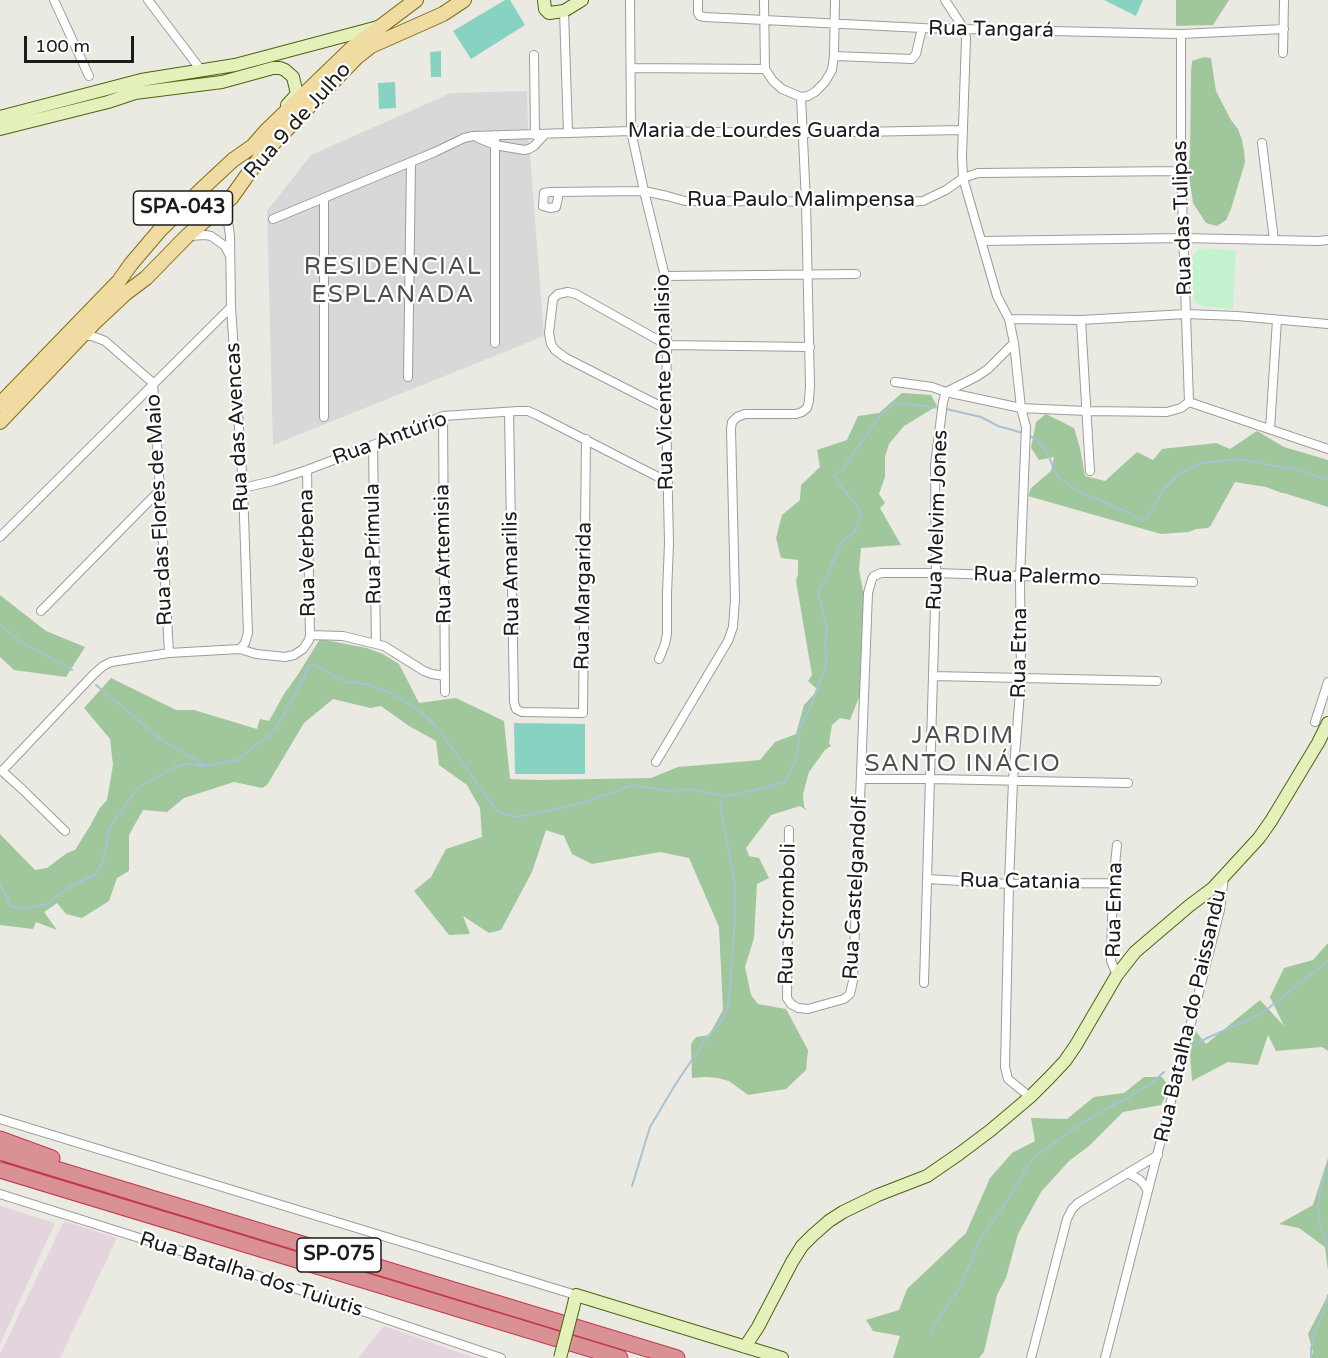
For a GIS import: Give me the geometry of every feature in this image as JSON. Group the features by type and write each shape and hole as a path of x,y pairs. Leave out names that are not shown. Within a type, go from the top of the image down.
{"highway":[{"path":"0,1138 108,1180 135,1193"},
{"name":"SP-075","path":"0,1152 677,1358"},
{"name":"SP-075","path":"0,1170 620,1358"}],"main road":[{"name":"Rua 9 de Julho","path":"0,404 119,281 160,230 204,187 233,160 254,146 266,131 352,48 416,0"},
{"path":"371,46 380,36 426,16 449,0"},
{"name":"Rua 9 de Julho","path":"0,422 116,302 154,271 182,241 231,198 261,156 357,57 371,46 443,14 464,0"},
{"path":"204,187 216,194 223,204"},
{"path":"160,230 160,240 163,246 170,248 182,241"}],"street":[{"path":"54,0 89,76"},
{"path":"148,0 201,70"},
{"path":"544,5 549,13 564,11 582,0"},
{"name":"Rua Vicente Donalisio","path":"630,0 631,131 665,276 669,543 667,634 658,659"},
{"name":"Rua Tangará","path":"698,0 700,16 835,24 1181,34 1284,29"},
{"path":"764,0 765,69 782,89 801,97 815,92 832,70 835,0"},
{"path":"945,0 964,29 966,39 963,178 997,296 1009,319 1014,343 988,369 946,392"},
{"path":"1283,53 1284,0"},
{"path":"564,11 568,133"},
{"path":"0,117 141,80 236,65 379,27"},
{"path":"834,56 912,59 916,54 922,28"},
{"name":"Rua das Tulipas","path":"1181,34 1181,171 1189,402"},
{"path":"534,55 535,135"},
{"path":"0,129 135,93 222,82 280,68 293,77 297,94 266,131"},
{"path":"632,68 765,69"},
{"path":"656,762 728,641 733,627 735,592 732,422 745,414 796,414 807,408 809,401 810,347 801,97"},
{"name":"Maria de Lourdes Guarda","path":"273,219 473,136 631,131 804,133 963,130"},
{"path":"473,136 495,145 529,149 545,134"},
{"path":"495,135 495,343"},
{"path":"1262,143 1274,240"},
{"path":"408,377 411,162"},
{"name":"Rua Paulo Malimpensa","path":"559,193 644,191 685,201 923,201 946,190 963,178 978,173 1181,171"},
{"path":"324,198 324,417"},
{"name":"Rua das Avencas","path":"223,204 227,215 231,257 231,307 243,488 248,633 240,649"},
{"path":"182,241 198,235 211,236 225,246 231,257"},
{"path":"982,241 1184,238 1328,240"},
{"path":"665,276 856,274"},
{"path":"666,409 566,358 555,350 549,333 552,299 558,294 568,292 576,294 667,345 810,347"},
{"path":"0,537 231,307"},
{"path":"1009,319 1081,320 1186,315 1328,324"},
{"path":"1081,320 1090,471"},
{"path":"1270,429 1277,320"},
{"name":"Rua das Flores de Maio","path":"81,336 92,336 105,341 153,383 169,653"},
{"name":"Rua Etna","path":"1014,343 1021,408 1026,427 1020,577 1021,679 1013,780 1005,1067 1008,1078 1030,1097"},
{"path":"895,382 932,387 1021,408 1167,412 1181,408 1189,402 1328,449"},
{"name":"Rua Melvim Jones","path":"924,983 936,573 935,465 941,413 946,392"},
{"name":"Rua Antúrio","path":"243,488 273,482 307,470 443,416 528,411 668,482"},
{"name":"Rua Amarilis","path":"509,412 514,702 519,711 543,713"},
{"name":"Rua Artemisia","path":"443,416 445,692"},
{"name":"Rua Margarida","path":"543,713 583,713 586,439"},
{"name":"Rua Prímula","path":"373,445 376,643"},
{"name":"Rua Verbena","path":"307,470 310,635"},
{"path":"40,611 160,490"},
{"name":"Rua Palermo","path":"881,573 1193,582"},
{"name":"Rua Castelgandolf","path":"787,998 798,1008 808,1009 844,999 850,994 853,981 868,593 872,579 881,573"},
{"path":"66,831 1,771 103,666 111,662 169,653 240,649 256,654 285,657 294,655 303,649 310,635 343,636 376,643 432,675 445,676"},
{"path":"933,676 1157,681"},
{"path":"746,1347 792,1262 802,1246 813,1235 843,1212 878,1195 927,1176 975,1142 1030,1097 1065,1061 1117,975 1135,952 1224,877 1259,838 1318,743 1328,682"},
{"path":"862,779 1128,783"},
{"name":"Rua Stromboli","path":"787,998 789,830"},
{"name":"Rua Enna","path":"1117,846 1113,883 1111,961 1117,975"},
{"name":"Rua Batalha do Paissandu","path":"1105,1358 1220,910 1224,877"},
{"name":"Rua Catania","path":"928,879 1009,884 1113,883"},
{"path":"0,1119 782,1358"},
{"name":"Rua Batalha do Paissandu","path":"1032,1358 1068,1214 1078,1203 1158,1155"},
{"path":"1128,1173 1140,1180 1147,1190"},
{"name":"Rua Batalha dos Tuiutis","path":"0,1194 241,1270 501,1358"},
{"path":"560,1358 576,1295"}],"shaded area":[{"path":"505,0 510,0 525,25 471,59 453,31"},
{"path":"1104,0 1143,0 1136,16"},
{"path":"441,51 441,77 431,77 430,52"},
{"path":"395,82 396,108 379,109 378,83"},
{"name":"RESIDENCIAL ESPLANADA","path":"527,91 544,336 273,445 267,211 311,155 451,93"},
{"path":"514,723 585,724 585,774 515,774"},
{"path":"0,1206 55,1223 0,1344"},
{"path":"64,1221 117,1238 60,1358 0,1358 0,1354"},
{"path":"384,1326 464,1354 476,1358 358,1358"}],"green space":[{"path":"1176,0 1229,0 1213,25 1176,26"},
{"path":"1204,57 1211,58 1216,91 1238,129 1245,162 1231,209 1226,220 1217,226 1206,223 1193,203 1188,169 1192,61"},
{"path":"1206,248 1236,251 1233,309 1201,306 1194,301 1192,257 1198,250"},
{"path":"902,393 931,395 937,406 904,426 889,444 885,457 885,477 879,494 885,503 880,508 901,545 861,548 859,570 870,612 867,677 850,720 840,718 832,725 829,743 831,746 825,750 809,772 803,794 804,807 808,811 800,806 771,815 746,848 749,856 759,858 769,878 757,884 754,938 745,967 751,995 758,1004 786,1009 808,1050 806,1070 786,1089 748,1095 729,1081 706,1077 692,1078 691,1044 696,1037 709,1035 723,1010 719,927 689,858 660,852 592,864 572,854 564,836 546,830 532,872 501,930 489,933 463,916 470,934 449,935 414,891 431,877 446,849 482,837 480,808 467,785 439,765 436,741 409,726 381,706 370,708 333,699 304,723 267,785 262,788 234,782 184,798 167,812 143,810 129,835 129,871 117,878 109,901 82,918 66,914 57,903 44,912 57,930 36,922 33,929 0,925 0,834 35,870 47,868 67,853 75,850 99,809 107,800 113,765 110,739 84,708 111,678 176,710 194,710 257,729 260,719 269,721 320,639 367,648 399,664 419,703 456,698 504,721 510,779 651,778 678,767 760,760 775,742 796,734 804,705 818,690 808,681 812,675 796,581 798,560 781,558 776,538 782,515 800,500 801,485 820,467 817,450 847,440 858,416 879,413"},
{"path":"1046,414 1074,428 1085,476 1105,481 1137,452 1153,460 1162,449 1216,443 1230,449 1257,431 1284,447 1328,460 1328,507 1266,487 1235,482 1208,528 1161,534 1028,496 1031,488 1051,471 1054,457 1039,460 1031,448 1036,422"},
{"path":"0,595 46,631 85,647 66,677 14,670 0,657"},
{"path":"1328,943 1328,1051 1322,1047 1276,1051 1268,1035 1258,1065 1228,1062 1192,1081 1190,1053 1194,1029 1206,1044 1260,1000 1284,1026 1270,997 1284,968 1313,960"},
{"path":"1144,1077 1162,1077 1170,1088 1161,1105 1123,1112 1089,1146 1069,1161 1041,1192 1018,1234 1006,1278 997,1295 984,1352 979,1358 893,1358 900,1336 873,1331 866,1320 899,1310 907,1289 966,1233 990,1178 1012,1153 1035,1141 1031,1118 1067,1119 1094,1097 1124,1093"},
{"path":"1328,1158 1328,1271 1325,1247 1299,1228 1279,1224 1313,1205"},
{"path":"1328,1295 1328,1358 1311,1358 1313,1352 1308,1334"}],"waterway":[{"path":"0,884 11,906 23,909 47,904 74,884 95,875 103,862 110,827 139,787 175,767 186,764 207,766 238,760 276,728 304,678 308,666 315,665 347,682 367,684 390,693 418,709 439,730 498,812 516,817 585,802 633,785 675,792 688,789 724,796 785,782 797,756 800,727 810,708 827,661 825,648 827,629 818,592 843,540 855,532 861,513 834,475 842,470 880,416 895,403 940,408"},
{"path":"946,409 981,417 998,426 1023,433"},
{"path":"1028,435 1036,439 1047,452 1057,476 1077,491 1143,521 1163,490 1180,473 1202,463 1238,459 1299,470 1328,480"},
{"path":"0,625 18,640 72,670"},
{"path":"96,685 163,741 205,765"},
{"path":"632,1186 650,1127 675,1085 724,1017 729,1000 735,885 720,804 724,796"},
{"path":"1192,1047 1261,1014 1328,961"},
{"path":"931,1332 961,1285 981,1237 1012,1194 1034,1157 1081,1124 1152,1083 1164,1072"},
{"path":"1328,1169 1324,1174 1318,1208 1320,1226 1328,1248"},
{"path":"1311,1358 1316,1329 1328,1295"}],"district":[{"name":"RESIDENCIAL ESPLANADA","path":"393,282"},
{"name":"JARDIM SANTO INÁCIO","path":"963,751"}]}
